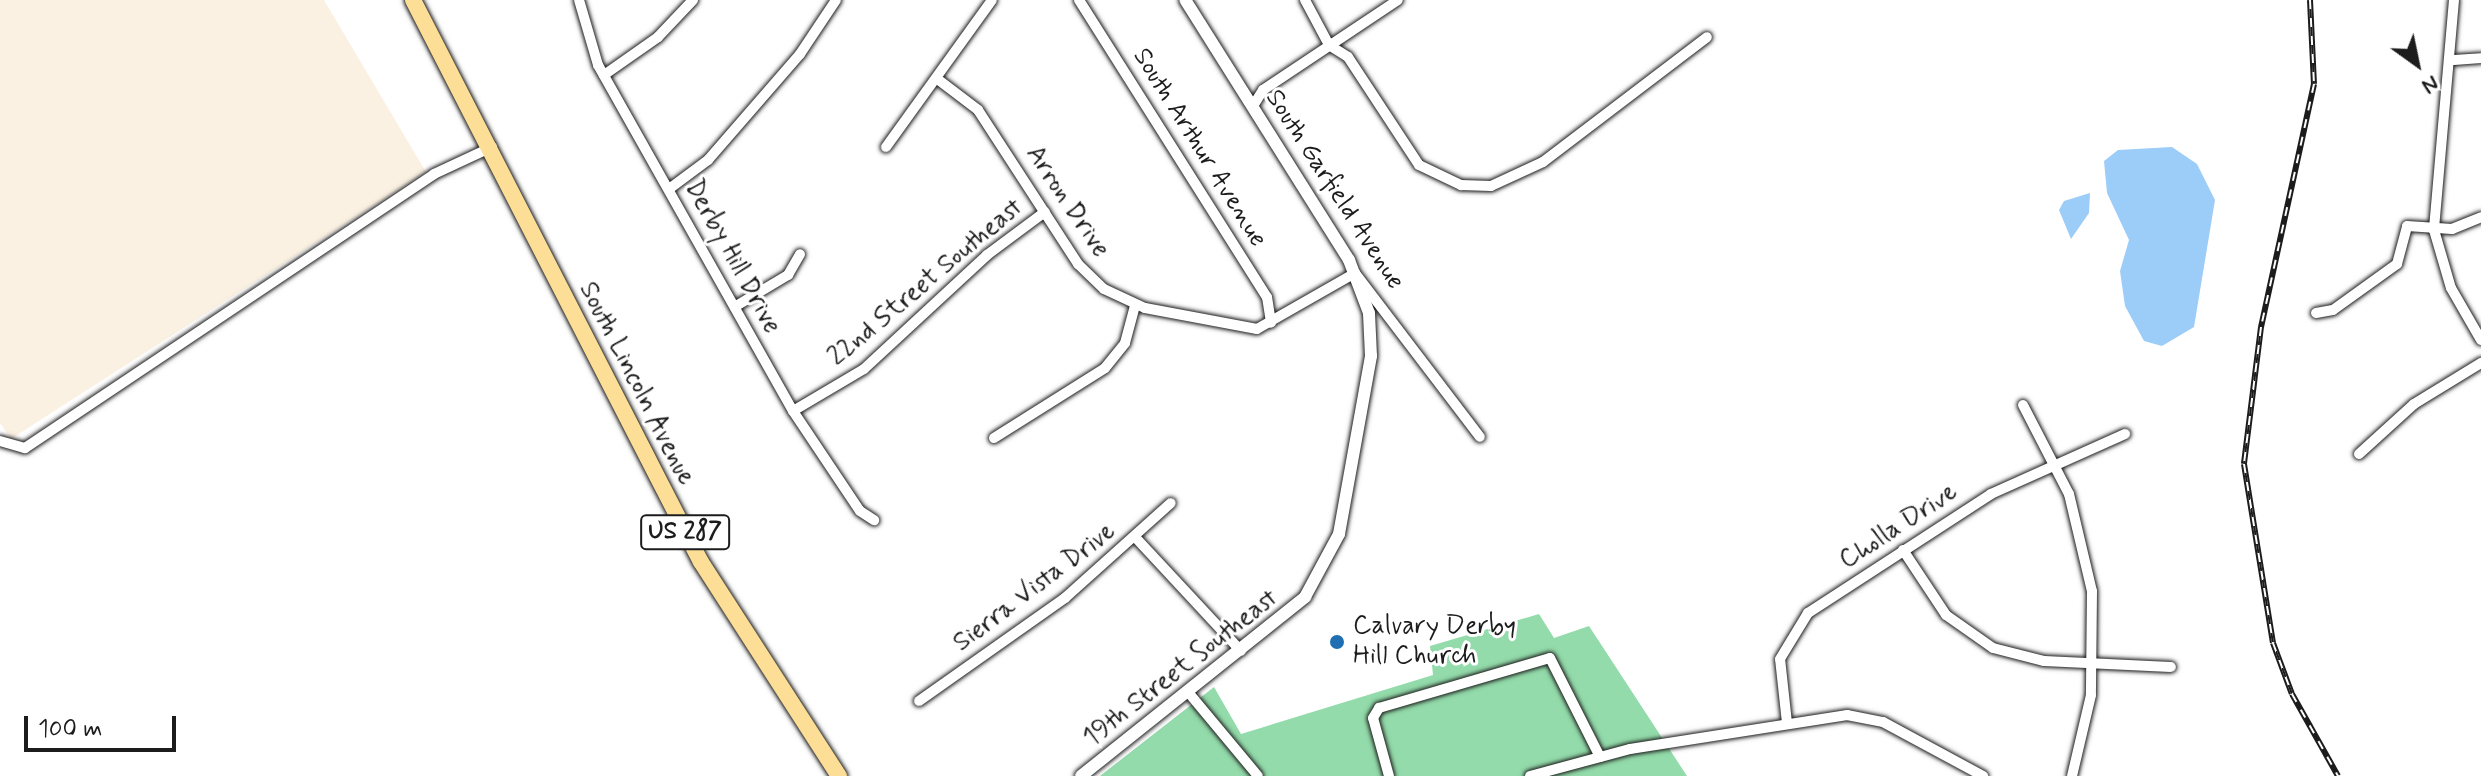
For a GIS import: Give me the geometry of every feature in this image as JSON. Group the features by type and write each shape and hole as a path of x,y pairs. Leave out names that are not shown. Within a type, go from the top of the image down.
{"highway":[{"name":"South Lincoln Avenue","path":"413,0 492,147 701,562 839,776"}],"street":[{"name":"Derby Hill Drive","path":"579,0 604,75 793,411 860,511 874,520"},
{"path":"604,75 658,37 693,0"},
{"path":"669,189 708,160 800,54 836,0"},
{"path":"886,147 940,81 992,0"},
{"name":"South Arthur Avenue","path":"1079,0 1267,297 1271,323"},
{"name":"South Garfield Avenue","path":"1185,0 1355,273 1480,437"},
{"path":"1305,0 1329,45 1348,57 1419,165 1439,180 1491,186 1543,162 1707,37"},
{"path":"1253,106 1263,90 1398,0"},
{"path":"2454,0 2454,60 2434,230 2451,288 2481,340"},
{"path":"2454,60 2481,58"},
{"name":"Arron Drive","path":"940,81 978,110 1086,273 1135,305 1249,329 1271,323 1355,273"},
{"path":"0,441 25,448 433,174 492,147"},
{"name":"22nd Street Southeast","path":"793,411 864,369 987,255 1045,212"},
{"path":"2316,313 2333,310 2397,264 2407,226 2434,230 2481,217"},
{"path":"736,306 788,275 800,254"},
{"name":"19th Street Southeast","path":"1081,776 1305,597 1339,534 1371,356 1369,313 1355,273"},
{"path":"994,438 1105,368 1125,343 1135,305"},
{"path":"2359,454 2414,404 2481,363"},
{"path":"2023,405 2056,464 2085,551 2094,663 2072,776"},
{"name":"Cholla Drive","path":"1787,723 1780,668 1791,632 1903,550 1991,494 2125,434"},
{"name":"Sierra Vista Drive","path":"919,701 1136,538 1171,503"},
{"path":"1136,538 1241,651"},
{"path":"1903,550 1946,615 1983,644 2033,660 2171,667"},
{"path":"1389,776 1373,718 1379,708 1543,658 1559,666 1600,757"},
{"path":"1188,692 1258,776"},
{"path":"1530,776 1669,743 1787,723 1864,716 1983,776"}],"shaded area":[{"path":"0,0 324,0 426,172 11,439 0,423"}],"green space":[{"path":"1539,614 1554,638 1589,626 1687,776 1100,776 1214,687 1241,734 1433,675 1430,646"}],"water":[{"path":"2172,147 2197,164 2215,200 2194,327 2162,346 2144,341 2125,306 2120,271 2129,240 2107,193 2104,161 2118,150"},
{"path":"2090,193 2089,213 2071,239 2059,210 2064,201"}],"railway":[{"path":"2310,0 2314,84 2261,327 2244,464 2273,643 2292,694 2338,776"}],"place":[{"name":"Calvary Derby Hill Church","path":"1337,642"}]}
